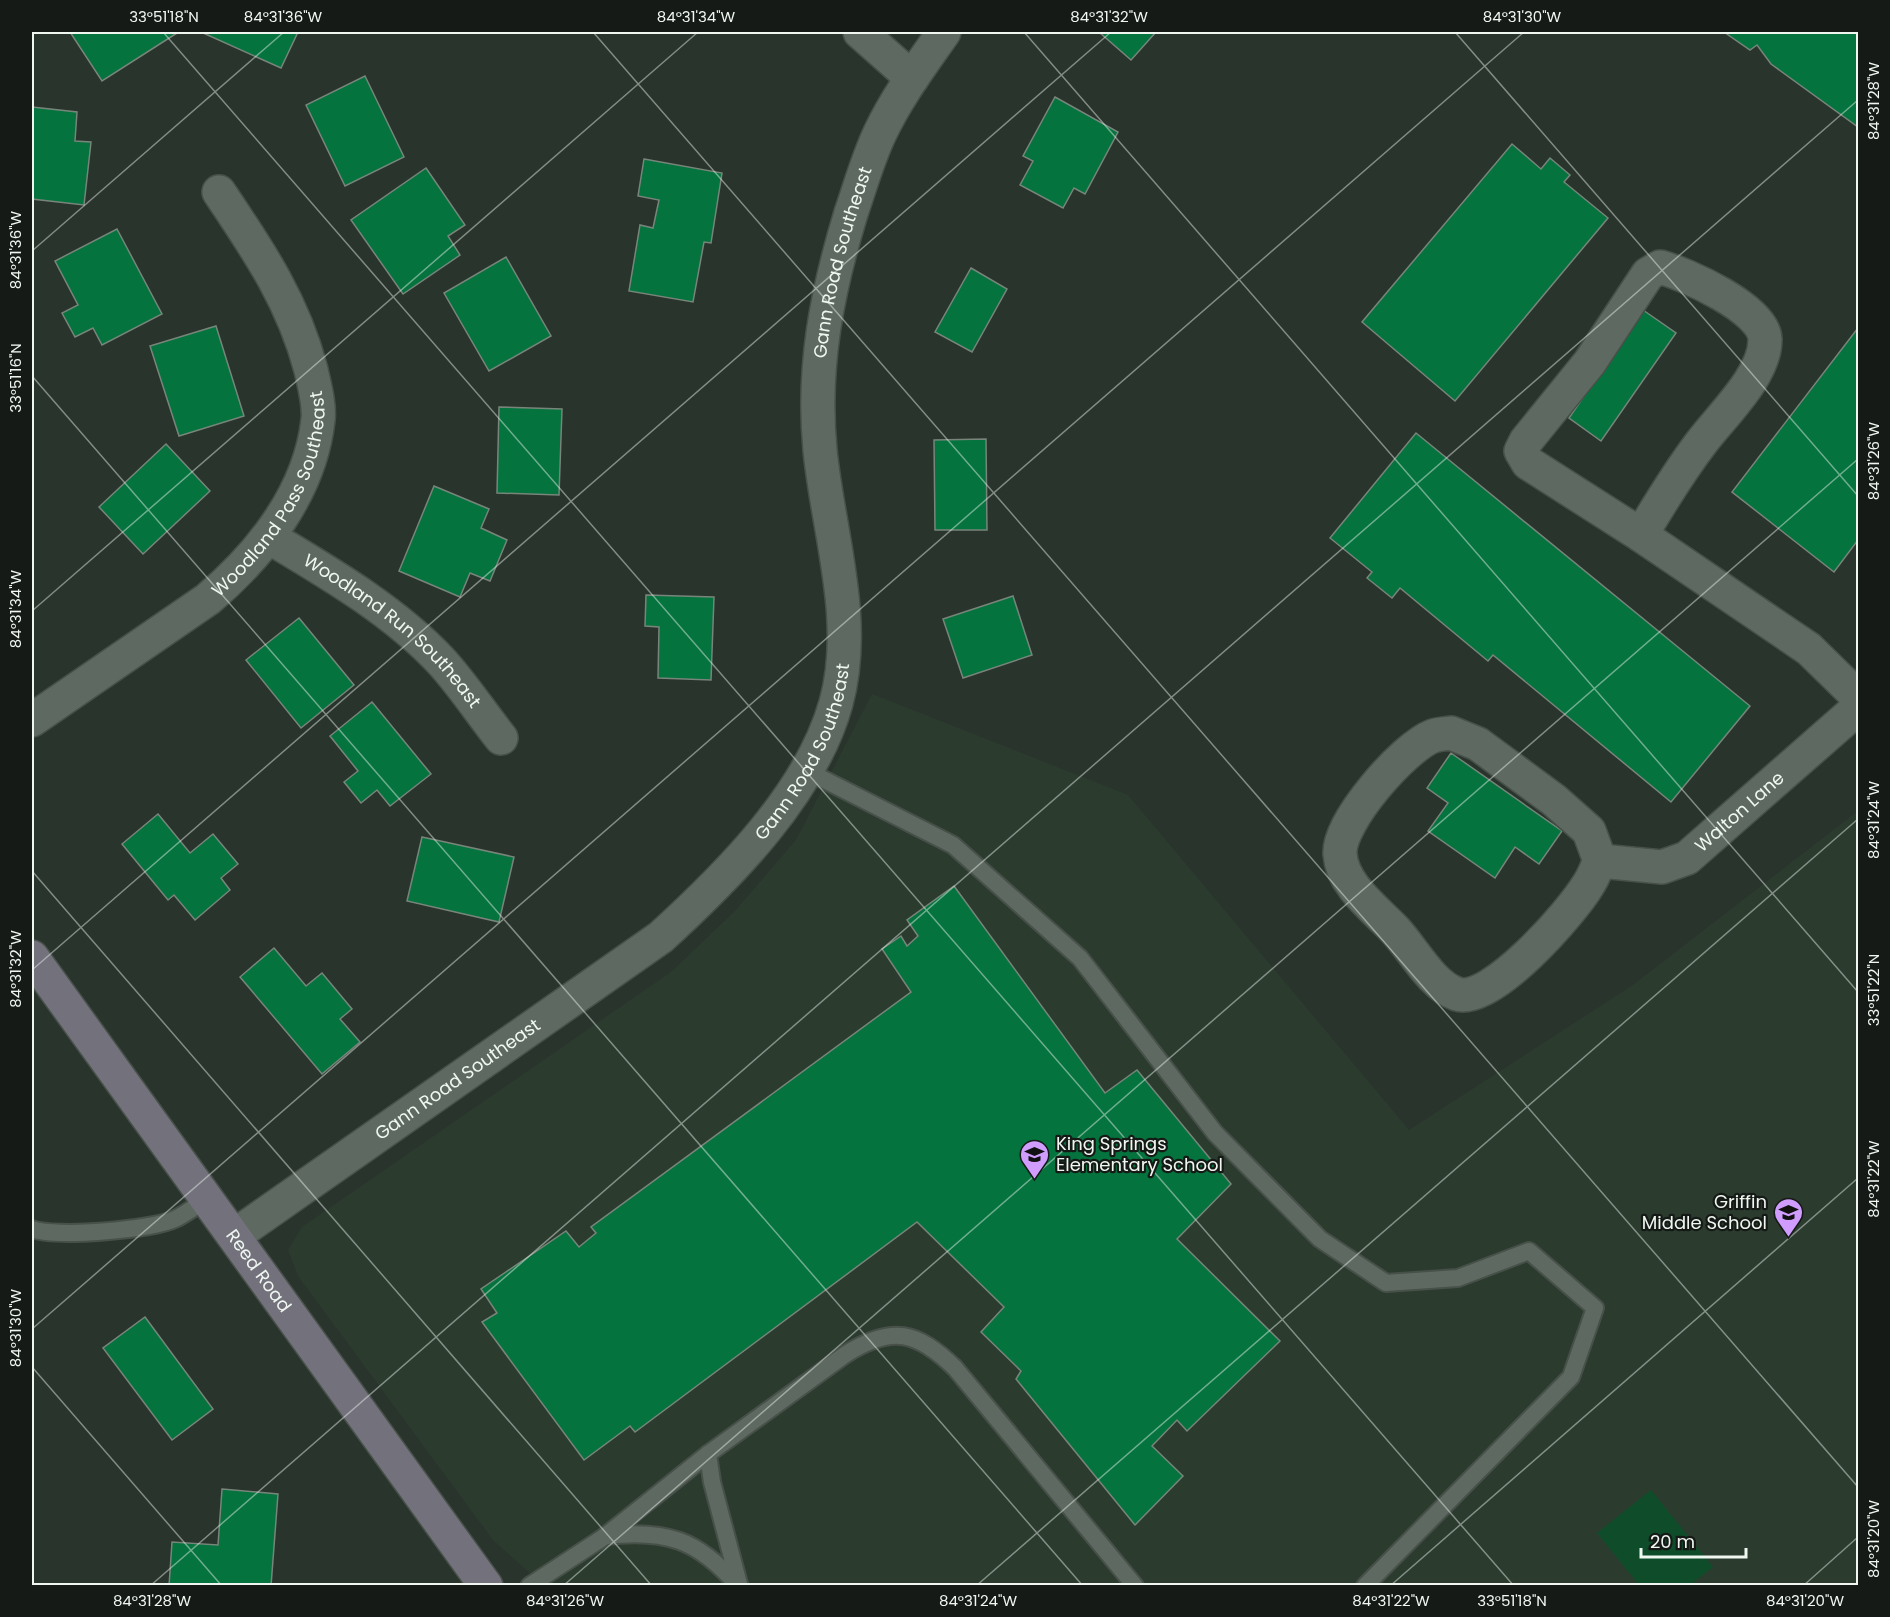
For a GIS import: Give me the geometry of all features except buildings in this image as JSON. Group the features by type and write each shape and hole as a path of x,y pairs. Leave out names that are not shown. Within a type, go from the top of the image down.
{"street":[{"path":"860,32 912,78"},
{"name":"Gann Road Southeast","path":"234,1236 661,937 713,887 760,834 807,771 828,727 836,703 844,653 842,601 820,450 816,398 819,344 829,290 859,189 879,135 912,78 944,32"},
{"name":"Woodland Pass Southeast","path":"32,720 208,598 249,561 269,537 297,489 310,454 319,418 304,344 283,293 267,263 219,192"},
{"path":"1641,535 1664,495 1701,443 1746,387 1761,359 1765,340 1763,329 1753,317 1716,291 1678,272 1660,267 1648,274 1590,362 1526,441 1521,451 1528,463 1641,535 1809,649 1858,697"},
{"name":"Woodland Run Southeast","path":"269,537 313,563 413,634 442,662 501,738"},
{"name":"Walton Lane","path":"1600,861 1662,867 1687,858 1858,708"},
{"path":"1451,733 1478,744 1554,800 1589,831 1600,861 1588,885 1567,914 1505,976 1485,991 1459,995 1443,988 1403,938 1355,889 1340,856 1340,843 1353,817 1391,770 1432,736 1451,733"},
{"name":"Reed Road","path":"32,957 486,1586"}],"lane":[{"path":"807,771 953,845 1080,957 1215,1133 1320,1239 1386,1283 1458,1278 1529,1251 1594,1308 1571,1377 1365,1586"},
{"path":"32,1229 54,1233 132,1228 174,1220 207,1199"},
{"path":"529,1586 604,1537 708,1454 868,1341 888,1335 911,1336 934,1348 955,1368 1135,1586"},
{"path":"708,1454 712,1482 739,1586"},
{"path":"604,1537 627,1534 673,1539 693,1546 717,1561 739,1586"}],"shaded area":[{"name":"King Springs Elementary School","path":"872,694 1128,795 1409,1130 1633,985 1858,811 1858,1585 543,1585 493,1540 298,1276 288,1250 302,1227 671,972 735,911 796,840"}],"green space":[{"path":"1651,1490 1713,1567 1690,1585 1639,1585 1597,1533"}],"place":[{"name":"King Springs Elementary School","path":"1035,1180"},
{"name":"Griffin Middle School","path":"1788,1238"}]}
